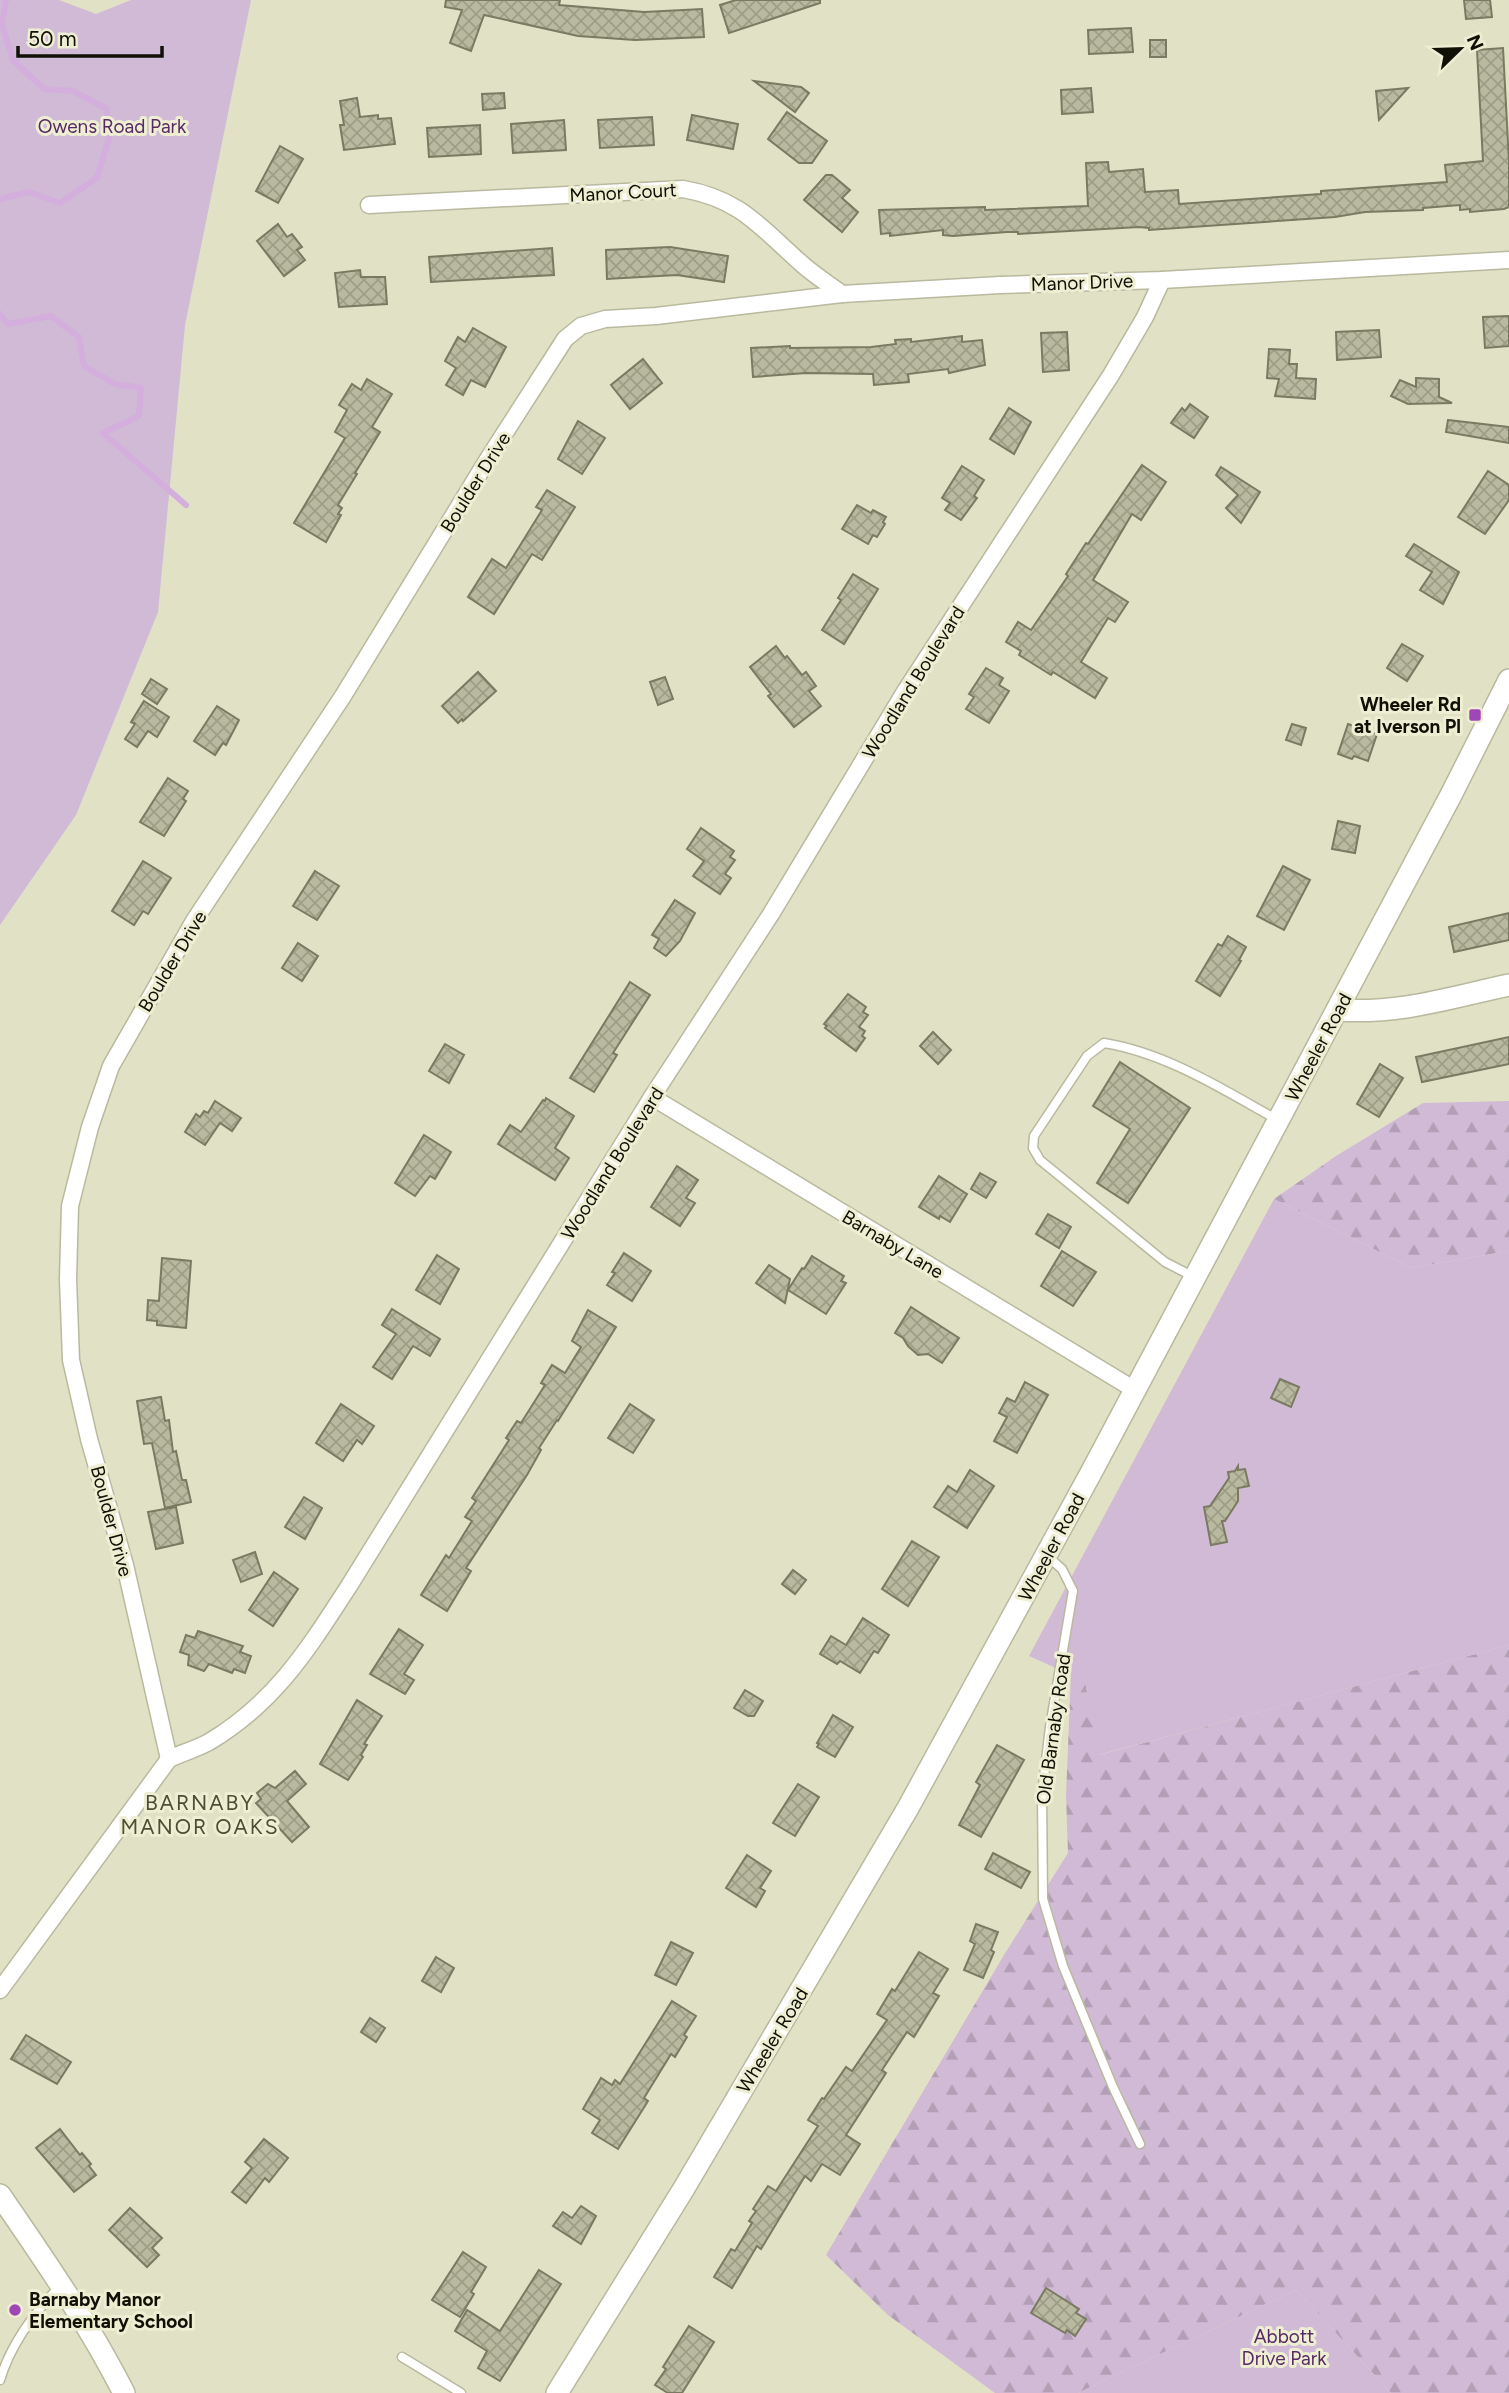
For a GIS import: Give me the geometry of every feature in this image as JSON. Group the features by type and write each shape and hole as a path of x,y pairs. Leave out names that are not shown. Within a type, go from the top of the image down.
{"main road":[{"name":"Wheeler Road","path":"557,2393 835,1936 908,1808 1047,1556 1509,680"},
{"path":"1337,1010 1367,1012 1404,1009 1509,985"},
{"path":"0,2195 107,2360 124,2393"}],"street":[{"name":"Manor Court","path":"369,205 683,189 696,191 731,204 757,221 804,266 842,294"},
{"name":"Manor Drive","path":"656,316 842,294 1162,280 1509,260"},
{"name":"Woodland Boulevard","path":"169,1759 206,1743 260,1705 279,1687 303,1655 535,1289 652,1097 771,914 906,690 1111,375 1145,317 1162,280"},
{"name":"Boulder Drive","path":"169,1759 125,1565 89,1439 71,1360 68,1279 70,1206 90,1127 111,1066 194,921 343,696 488,459 565,340 572,331 592,322 656,316"},
{"name":"Barnaby Lane","path":"652,1097 1135,1390"},
{"path":"0,1990 169,1759"}],"lane":[{"path":"1195,1278 1165,1262 1040,1160 1033,1147 1034,1136 1087,1056 1104,1043 1122,1046 1166,1061 1279,1120"},
{"name":"Old Barnaby Road","path":"1047,1556 1062,1569 1073,1591 1050,1727 1042,1794 1043,1899 1063,1966 1113,2087 1140,2144"},
{"path":"0,2380 18,2338 60,2285"},
{"path":"402,2357 461,2393"}],"green space":[{"name":"Owens Road Park","path":"0,0 59,0 96,14 131,0 251,0 185,325 158,612 76,815 0,925"},
{"path":"1509,1101 1509,1251 1411,1268 1274,1199 1336,1156 1423,1103"},
{"path":"1274,1199 1411,1268 1509,1251 1509,1645 1098,1755 1085,1681 1029,1656"},
{"path":"1509,1645 1509,2393 1391,2393 1296,2290 1078,2393 995,2393 888,2315 826,2255 1004,1955 1068,1853 1066,1796 1071,1674 1085,1681 1099,1755"},
{"name":"Abbott Drive Park","path":"1296,2290 1391,2393 1078,2393"}],"building":[{"path":"446,0 560,0 559,5 644,12 702,9 704,37 635,40 578,36 484,15 471,51 450,43 462,10 445,7"},
{"path":"736,0 820,0 820,3 729,33 720,5"},
{"path":"1464,0 1490,0 1492,17 1466,19"},
{"path":"1131,28 1133,52 1089,54 1088,30"},
{"path":"1150,40 1166,40 1166,57 1150,57"},
{"path":"1503,48 1509,162 1509,207 1504,209 1470,212 1470,209 1460,210 1460,205 1149,230 1139,227 953,236 943,235 943,230 890,236 890,233 881,234 879,210 1088,206 1086,163 1108,162 1109,172 1143,169 1145,192 1178,190 1179,204 1447,182 1445,165 1483,161 1477,50"},
{"path":"754,81 801,87 809,93 795,112"},
{"path":"1091,88 1093,112 1062,114 1061,90"},
{"path":"1408,88 1379,120 1376,91"},
{"path":"504,93 505,108 483,110 482,94"},
{"path":"357,98 360,117 378,115 378,119 391,118 395,144 344,150 340,101"},
{"path":"787,112 827,141 812,163 799,163 768,139"},
{"path":"692,115 738,124 733,149 687,140"},
{"path":"652,117 654,145 600,148 598,120"},
{"path":"564,120 566,150 513,153 511,124"},
{"path":"480,125 481,154 429,157 427,128"},
{"path":"280,146 303,159 278,203 256,191"},
{"path":"826,175 832,175 850,190 842,198 858,212 842,232 804,200"},
{"path":"278,224 287,237 292,234 302,247 297,250 305,260 284,276 257,241"},
{"path":"670,247 728,256 724,282 677,275 607,279 606,250"},
{"path":"552,248 554,275 431,282 429,257"},
{"path":"360,270 361,277 385,277 387,304 339,307 335,273"},
{"path":"1509,316 1509,346 1485,348 1483,317"},
{"path":"473,328 506,347 485,387 471,380 463,395 446,385 456,368 445,361 458,337 465,342"},
{"path":"1379,330 1381,357 1337,360 1336,332"},
{"path":"1067,332 1069,370 1043,372 1041,333"},
{"path":"962,336 962,342 982,340 985,365 949,373 948,369 908,374 909,382 874,385 873,374 806,373 753,377 751,348 871,347 896,344 895,340 911,339 911,342"},
{"path":"1269,349 1290,350 1289,364 1297,364 1296,378 1316,379 1315,399 1275,396 1279,379 1267,378"},
{"path":"643,359 662,383 630,409 611,385"},
{"path":"1416,378 1439,379 1439,397 1452,403 1408,404 1391,396 1400,380 1416,387"},
{"path":"367,379 392,394 372,427 380,432 338,505 342,508 338,514 341,515 326,542 294,523 345,438 335,432 347,410 339,405 352,384 361,390"},
{"path":"1190,404 1208,417 1194,438 1171,423 1182,408 1185,411"},
{"path":"1009,408 1031,422 1014,454 990,439"},
{"path":"1448,420 1509,427 1509,443 1446,432"},
{"path":"578,421 605,438 582,474 558,459"},
{"path":"1142,465 1166,482 1141,520 1132,514 1093,580 1128,602 1115,622 1108,618 1081,662 1107,678 1095,698 1019,655 1021,651 1006,642 1018,622 1031,630 1068,576 1066,574 1086,543 1088,544"},
{"path":"962,466 984,480 974,496 977,498 961,520 945,510 950,503 942,498"},
{"path":"1221,467 1260,492 1241,523 1226,508 1238,495 1216,475"},
{"path":"1488,471 1509,485 1509,500 1485,534 1458,517"},
{"path":"547,490 575,507 542,560 532,554 494,614 468,597 492,559 506,568 542,510 536,507"},
{"path":"857,505 886,517 877,537 873,535 868,544 842,529"},
{"path":"1414,544 1459,572 1443,604 1420,590 1432,572 1406,556"},
{"path":"853,574 878,589 844,644 822,630"},
{"path":"1402,644 1423,656 1407,681 1387,668"},
{"path":"776,646 802,675 806,672 816,686 809,691 821,706 794,727 768,696 771,694 750,667"},
{"path":"986,668 1003,678 999,685 1009,691 989,723 966,709 974,697 969,694"},
{"path":"478,672 496,691 458,723 442,706"},
{"path":"665,677 673,699 658,705 650,682"},
{"path":"151,679 167,689 157,704 142,694"},
{"path":"144,701 169,717 157,737 148,731 137,747 125,739 135,724 131,722"},
{"path":"217,706 239,720 226,745 223,743 215,755 194,741"},
{"path":"1292,724 1306,728 1301,745 1286,740"},
{"path":"1348,724 1377,734 1368,761 1338,754"},
{"path":"168,778 188,791 183,799 186,801 164,836 140,822"},
{"path":"1338,821 1360,826 1355,853 1332,849"},
{"path":"701,828 734,851 730,857 735,860 725,874 731,878 720,894 693,876 704,861 687,849"},
{"path":"143,861 171,878 148,914 143,911 134,925 112,911"},
{"path":"1283,866 1310,880 1284,930 1257,916"},
{"path":"315,871 339,886 317,920 293,906"},
{"path":"675,900 695,913 680,941 666,956 654,948 659,939 652,935"},
{"path":"1509,913 1509,940 1454,952 1449,927"},
{"path":"1228,936 1246,947 1239,960 1241,961 1220,996 1196,981 1218,944 1222,946"},
{"path":"298,943 318,956 302,981 282,968"},
{"path":"630,982 650,995 613,1053 617,1055 594,1092 570,1078"},
{"path":"848,994 866,1007 863,1012 868,1015 859,1027 865,1031 862,1036 865,1038 856,1051 825,1028 827,1026 824,1024"},
{"path":"933,1032 951,1050 938,1064 920,1046"},
{"path":"1509,1037 1509,1064 1422,1082 1416,1057"},
{"path":"445,1044 464,1055 449,1083 429,1071"},
{"path":"1120,1062 1190,1108 1128,1203 1097,1183 1130,1129 1093,1106"},
{"path":"1380,1064 1403,1078 1379,1117 1357,1104"},
{"path":"546,1098 574,1116 555,1148 569,1158 555,1180 498,1144 510,1125 521,1132"},
{"path":"215,1101 241,1118 232,1131 220,1123 205,1145 185,1132 196,1114 200,1117 204,1111 208,1113"},
{"path":"424,1135 451,1152 435,1179 430,1176 415,1196 395,1183"},
{"path":"677,1166 698,1180 686,1198 695,1203 680,1226 651,1207"},
{"path":"980,1173 996,1182 986,1198 971,1189"},
{"path":"939,1176 967,1194 950,1222 919,1207"},
{"path":"1048,1214 1071,1227 1059,1248 1036,1234"},
{"path":"1062,1251 1096,1272 1073,1306 1041,1286"},
{"path":"624,1253 651,1271 632,1301 607,1285"},
{"path":"437,1255 459,1269 440,1304 416,1290"},
{"path":"812,1256 844,1276 841,1281 846,1283 826,1314 788,1290"},
{"path":"162,1258 191,1261 186,1328 157,1325 157,1321 147,1320 148,1300 159,1301"},
{"path":"769,1265 790,1279 785,1303 756,1283"},
{"path":"911,1307 959,1338 942,1363 928,1354 918,1355 895,1333"},
{"path":"392,1309 440,1339 430,1356 413,1346 392,1379 373,1367 396,1334 382,1325"},
{"path":"588,1310 616,1327 539,1448 541,1450 527,1475 466,1568 471,1571 447,1611 421,1595 446,1555 449,1558 472,1521 465,1517 476,1501 472,1498 509,1440 506,1438 517,1421 521,1423 545,1385 541,1383 552,1365 565,1373 581,1347 572,1341"},
{"path":"1280,1379 1299,1387 1291,1407 1271,1398"},
{"path":"1025,1382 1048,1395 1017,1453 994,1441 1007,1417 999,1413 1007,1398 1015,1402"},
{"path":"161,1397 165,1421 169,1420 173,1452 176,1451 182,1480 186,1480 191,1502 165,1508 152,1443 144,1444 137,1401"},
{"path":"341,1404 374,1426 362,1444 357,1440 343,1461 316,1443"},
{"path":"630,1404 654,1420 633,1453 608,1438"},
{"path":"1238,1466 1238,1470 1245,1469 1249,1486 1238,1488 1238,1501 1225,1521 1222,1521 1227,1542 1211,1545 1204,1507 1210,1506 1229,1478 1228,1472 1235,1471"},
{"path":"970,1470 994,1486 967,1528 934,1507 948,1486 957,1492"},
{"path":"304,1497 322,1508 305,1539 285,1527"},
{"path":"176,1507 183,1543 156,1549 148,1512"},
{"path":"912,1541 939,1557 908,1606 882,1589"},
{"path":"255,1552 262,1574 241,1582 233,1560"},
{"path":"793,1570 806,1580 795,1594 782,1584"},
{"path":"274,1572 298,1589 273,1626 249,1610"},
{"path":"863,1618 889,1635 878,1653 874,1651 860,1673 840,1661 837,1664 820,1654 831,1636 846,1645"},
{"path":"399,1629 423,1645 404,1674 414,1680 405,1694 370,1674"},
{"path":"198,1631 243,1646 240,1652 251,1656 245,1673 234,1669 232,1673 209,1664 204,1671 188,1665 189,1655 180,1652 186,1635 195,1638"},
{"path":"745,1690 763,1701 754,1716 748,1716 734,1708"},
{"path":"357,1700 382,1716 364,1744 367,1745 361,1755 363,1757 348,1780 320,1764"},
{"path":"833,1715 853,1727 835,1757 817,1747"},
{"path":"997,1745 1024,1760 981,1837 959,1825 980,1785 976,1782"},
{"path":"295,1771 306,1784 287,1801 309,1827 292,1842 256,1803 261,1799 257,1793 268,1784 275,1788"},
{"path":"798,1784 819,1797 795,1836 773,1823"},
{"path":"993,1853 1030,1872 1021,1888 985,1869"},
{"path":"747,1855 771,1871 760,1888 765,1891 756,1907 726,1888"},
{"path":"976,1924 998,1932 991,1950 994,1952 983,1978 964,1970 975,1944 970,1941"},
{"path":"671,1942 693,1953 676,1985 655,1975"},
{"path":"919,1952 948,1969 933,1993 939,1996 914,2037 907,2032 882,2070 886,2073 846,2135 860,2144 840,2175 822,2164 811,2181 805,2176 761,2249 757,2246 732,2288 714,2277 731,2249 735,2251 752,2223 749,2221 756,2211 753,2209 768,2186 776,2191 818,2126 808,2120 822,2098 824,2099 846,2067 852,2071 887,2020 877,2014"},
{"path":"436,1957 454,1968 441,1992 422,1981"},
{"path":"672,2001 696,2016 675,2057 671,2054 644,2098 648,2101 618,2149 592,2133 600,2120 583,2109 601,2078 612,2085 615,2080 620,2084"},
{"path":"370,2018 385,2028 376,2042 361,2032"},
{"path":"26,2035 71,2062 57,2084 11,2059"},
{"path":"60,2129 80,2155 82,2153 91,2164 89,2166 96,2175 74,2192 36,2148"},
{"path":"264,2139 288,2158 269,2182 265,2178 246,2203 232,2192 252,2168 245,2162"},
{"path":"581,2206 596,2216 581,2244 553,2226 563,2212 572,2218"},
{"path":"130,2208 162,2238 152,2248 159,2255 147,2267 109,2230"},
{"path":"463,2252 486,2267 460,2317 432,2300"},
{"path":"539,2270 561,2284 500,2381 478,2368 487,2351 455,2331 467,2310 500,2331"},
{"path":"1046,2288 1079,2309 1076,2313 1086,2319 1075,2336 1031,2313"},
{"path":"689,2326 714,2342 682,2393 668,2393 655,2385"}],"waterway":[{"path":"0,199 29,192 60,203 97,178 109,138 107,109 73,91 44,89 13,60 2,24 6,0"},
{"path":"0,314 8,324 51,316 79,337 84,366 115,384 141,388 139,416 103,433 186,505"}],"place":[{"name":"Wheeler Rd at Iverson Pl","path":"1475,715"},
{"name":"Barnaby Manor Elementary School","path":"15,2310"}],"district":[{"name":"BARNABY MANOR OAKS","path":"200,1815"}]}
